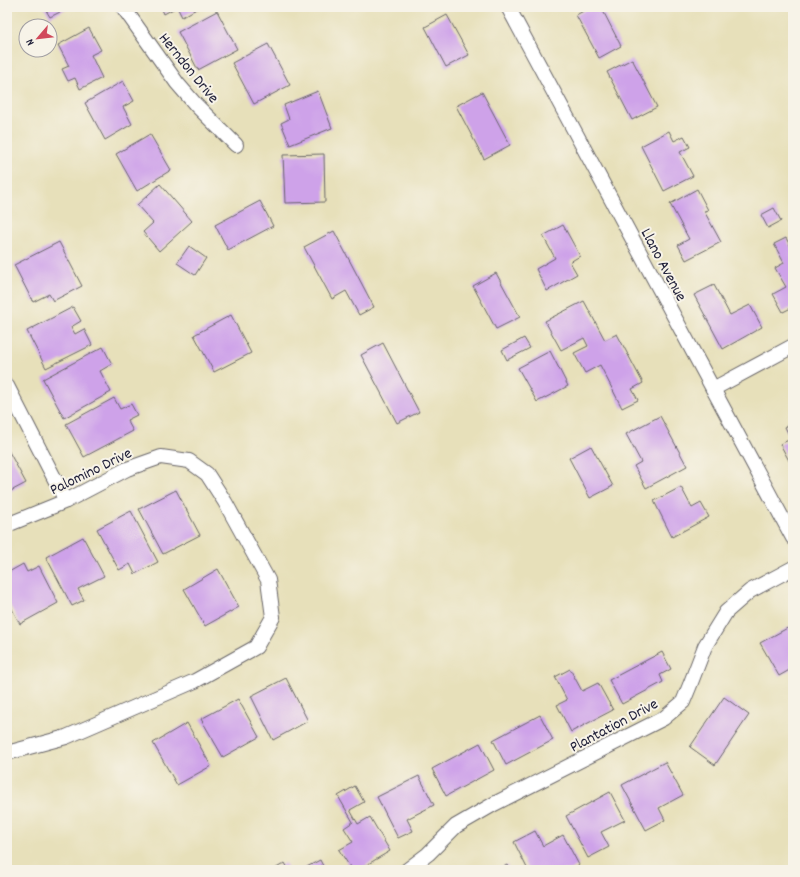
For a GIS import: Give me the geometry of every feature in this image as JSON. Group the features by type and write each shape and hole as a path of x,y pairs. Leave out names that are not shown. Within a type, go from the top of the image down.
{"street":[{"name":"Herndon Drive","path":"123,7 177,83 196,105 236,145"},
{"name":"Llano Avenue","path":"508,7 793,538"},
{"path":"713,389 793,346"},
{"path":"7,386 66,502"},
{"name":"Palomino Drive","path":"7,525 66,502 127,469 161,457 188,461 208,474 268,580 273,617 256,647 195,681 66,738 7,753"},
{"name":"Plantation Drive","path":"407,870 428,854 456,826 494,804 664,718 683,702 705,646 726,612 750,591 793,568"}],"building":[{"path":"44,7 65,7 66,9 50,17"},
{"path":"161,7 177,7 164,14"},
{"path":"177,7 200,7 182,17"},
{"path":"591,7 601,7 621,46 599,58 576,15"},
{"path":"217,11 237,49 198,70 178,32"},
{"path":"447,15 469,55 446,67 425,27"},
{"path":"89,28 101,50 91,55 102,78 80,89 75,78 68,81 62,69 69,66 58,45"},
{"path":"268,44 290,85 254,104 232,63"},
{"path":"632,59 657,107 632,120 607,72"},
{"path":"123,81 134,101 123,107 132,124 105,140 85,103"},
{"path":"318,91 332,128 290,145 281,123 289,119 284,105"},
{"path":"482,92 510,145 484,159 456,106"},
{"path":"669,131 674,141 684,136 690,147 680,152 693,176 664,191 641,146"},
{"path":"150,134 171,170 137,191 116,154"},
{"path":"324,154 325,202 285,203 283,155"},
{"path":"160,184 192,221 159,251 143,232 153,223 137,205"},
{"path":"697,189 708,210 704,211 721,242 686,260 678,245 689,239 670,204"},
{"path":"260,201 273,226 228,250 215,225"},
{"path":"774,208 781,221 768,228 761,215"},
{"path":"563,225 580,256 570,262 577,274 547,291 536,269 555,258 543,236"},
{"path":"334,231 374,307 359,315 346,291 332,299 304,247"},
{"path":"786,238 793,251 793,307 783,312 773,294 786,287 775,268 784,263 774,244"},
{"path":"59,242 82,286 53,301 49,294 33,302 14,265"},
{"path":"189,246 206,258 195,275 177,263"},
{"path":"496,273 520,317 496,329 473,286"},
{"path":"714,285 730,315 750,305 762,327 723,349 694,295"},
{"path":"584,301 605,340 617,334 643,383 632,389 638,400 622,408 600,365 585,373 574,353 588,346 584,338 561,350 545,321"},
{"path":"73,307 81,321 71,327 75,334 84,329 92,345 46,368 27,331"},
{"path":"231,315 251,353 214,372 194,335"},
{"path":"524,338 530,348 507,360 502,350"},
{"path":"383,343 419,412 397,423 361,355"},
{"path":"103,347 112,364 100,371 111,392 64,418 43,379"},
{"path":"550,351 568,386 537,402 518,368"},
{"path":"114,398 120,409 131,404 137,415 127,420 133,431 84,457 66,424"},
{"path":"660,416 687,466 646,488 634,466 641,462 626,434"},
{"path":"793,423 793,468 780,444 791,439 785,427"},
{"path":"591,446 613,486 590,498 569,458"},
{"path":"7,448 26,483 7,493"},
{"path":"681,487 692,508 701,503 709,517 672,537 654,501"},
{"path":"176,490 200,535 163,554 139,509"},
{"path":"131,511 158,562 135,574 130,564 119,570 97,529"},
{"path":"83,537 104,576 78,589 84,600 72,606 46,557"},
{"path":"23,564 27,572 39,566 58,603 20,624 7,600 7,573"},
{"path":"218,569 239,607 205,626 184,589"},
{"path":"793,625 793,668 779,676 760,643"},
{"path":"662,652 671,669 660,675 663,682 622,704 609,680"},
{"path":"570,669 582,691 598,683 613,710 571,732 557,705 567,700 555,677"},
{"path":"286,678 308,721 273,740 251,696"},
{"path":"724,697 749,715 715,765 690,747"},
{"path":"238,699 259,737 223,757 201,719"},
{"path":"540,715 553,740 506,765 493,740"},
{"path":"187,723 211,766 177,785 153,743"},
{"path":"480,743 494,770 446,796 432,769"},
{"path":"665,762 683,795 659,808 665,820 646,830 622,785"},
{"path":"419,776 434,805 407,819 413,831 398,838 377,797"},
{"path":"355,786 364,802 350,810 358,824 370,817 390,851 358,870 352,870 339,850 353,842 344,828 353,822 338,796"},
{"path":"610,792 625,820 601,832 609,847 588,858 566,816"},
{"path":"535,831 543,846 563,835 579,865 570,870 528,870 514,842"},
{"path":"320,860 325,870 301,870"},
{"path":"285,863 289,870 273,870"},
{"path":"507,865 510,870 497,870"}]}
